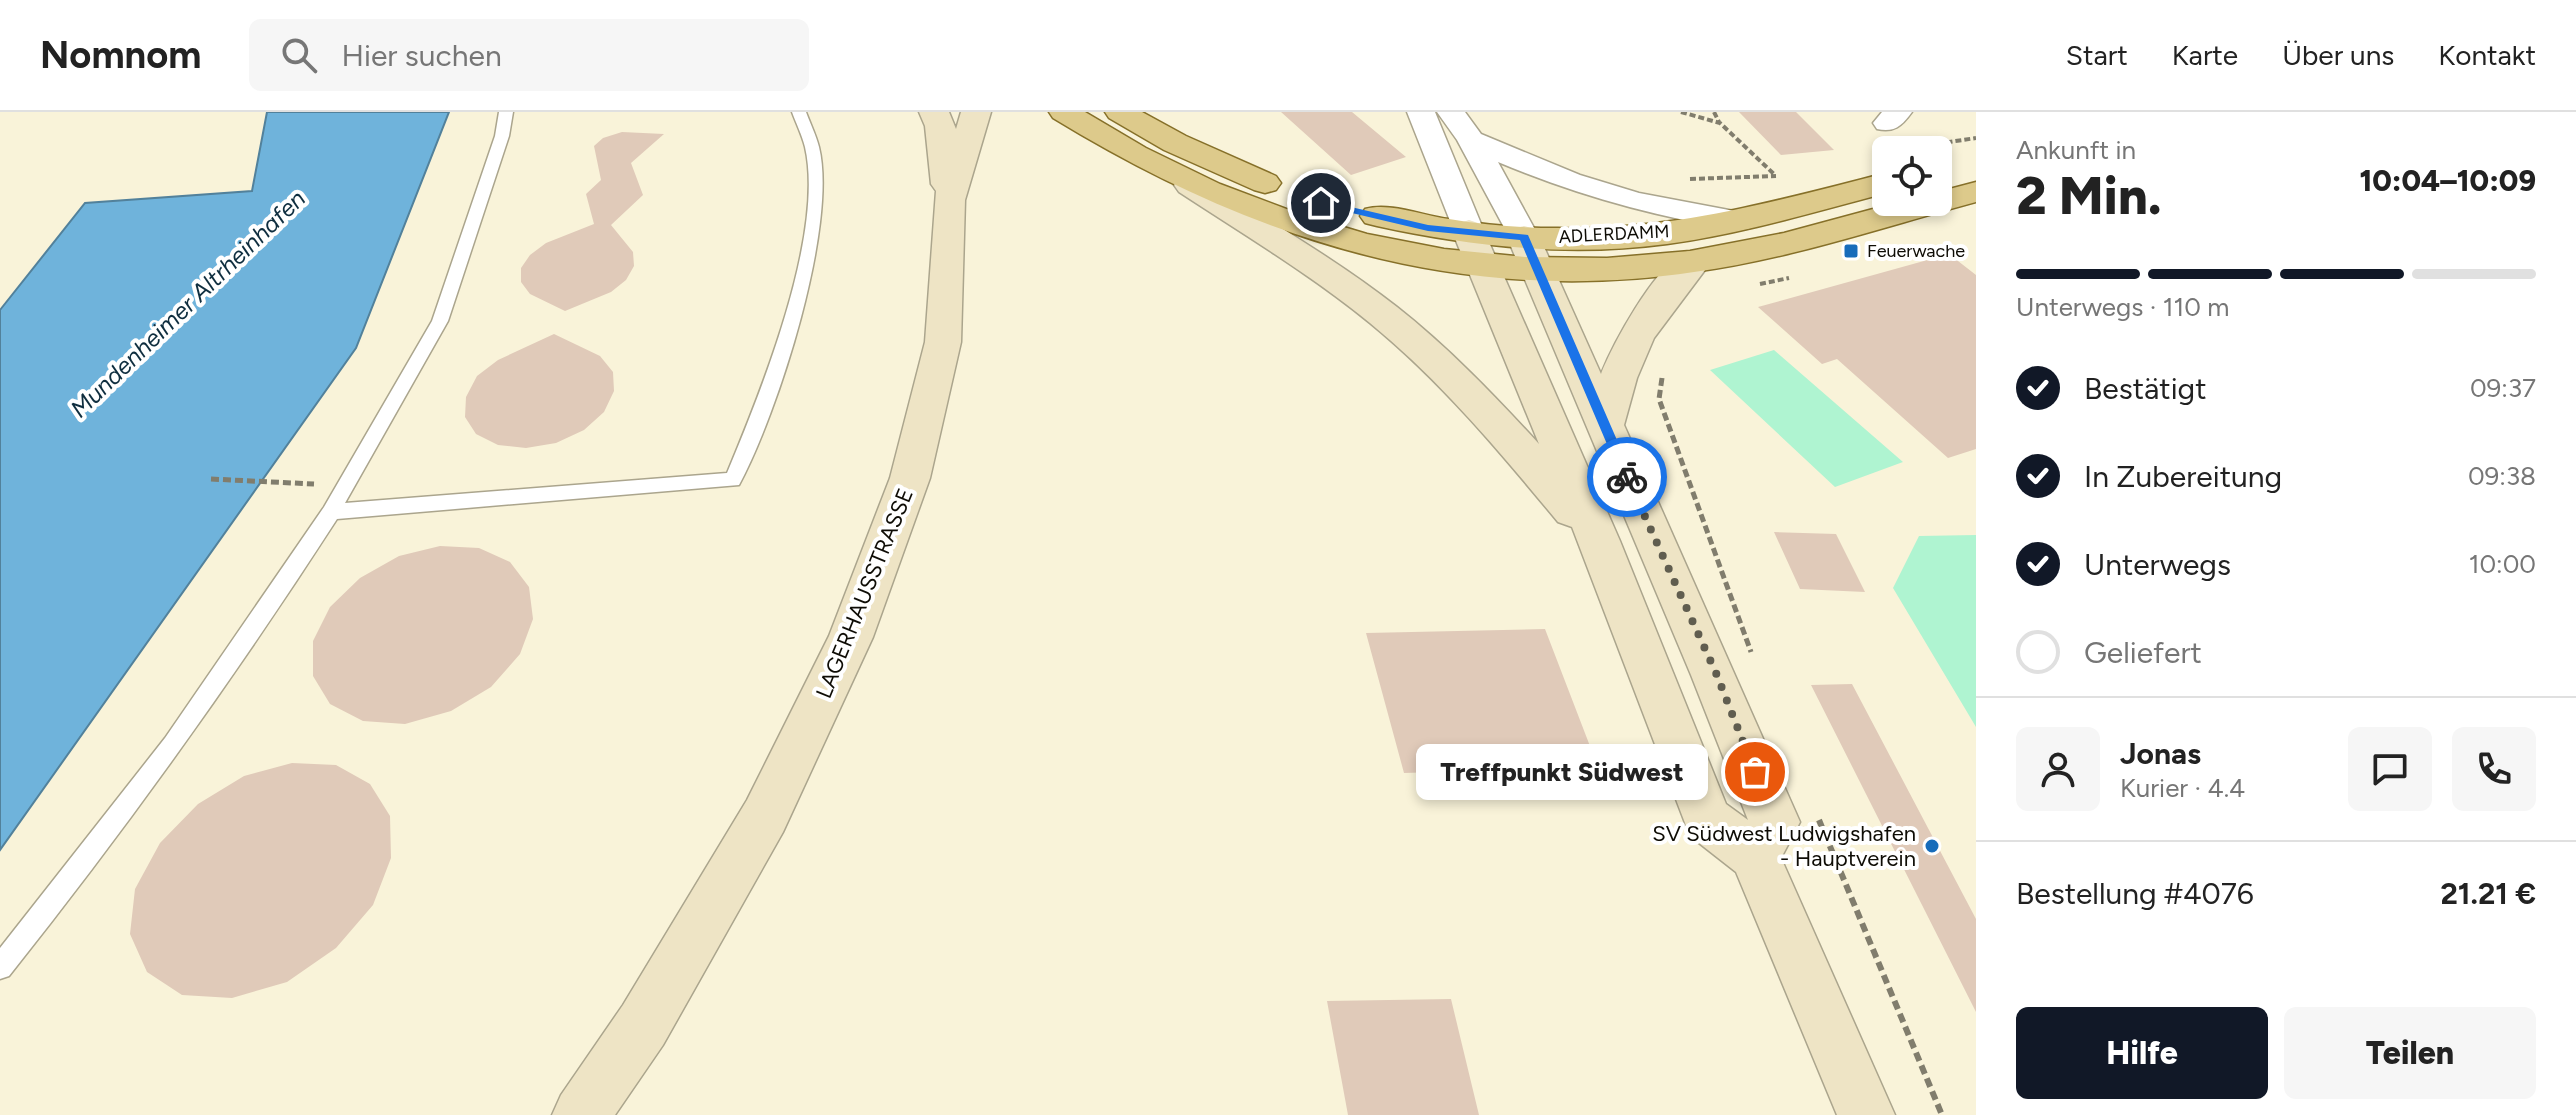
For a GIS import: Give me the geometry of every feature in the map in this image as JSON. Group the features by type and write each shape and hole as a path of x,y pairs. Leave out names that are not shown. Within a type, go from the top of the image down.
{"main road":[{"path":"1064,112 1114,145 1190,185 1324,235 1439,261 1476,248"},
{"path":"1120,112 1243,175 1321,203 1428,228 1476,248 1531,253"},
{"name":"ADLERDAMM","path":"1531,253 1739,221 1872,187"},
{"name":"ADLERDAMM","path":"1952,198 1976,192"},
{"name":"ADLERDAMM","path":"1531,253 1647,268 1764,248 1884,216"}],"street":[{"name":"LAGERHAUSSTRASSE","path":"581,1115 643,1025 765,816 851,637 910,478 943,342 949,200 976,112"},
{"path":"1421,112 1599,541 1708,820 1754,855 1866,1115"},
{"path":"1451,112 1471,140 1531,253 1604,427 1716,673 1775,822 1754,855"},
{"path":"939,117 949,200"},
{"path":"1471,140 1550,177 1594,192 1682,213 1739,221"},
{"path":"1190,185 1373,308 1432,357 1528,458 1599,541"},
{"path":"1604,427 1615,381 1629,346 1659,299 1694,262"}],"lane":[{"path":"0,967 93,853 273,603 347,486 440,321 502,136 506,112"},
{"path":"331,512 733,480 779,362 800,288 813,218 815,151 799,112"}],"path":[{"path":"1681,112 1720,123"},
{"path":"1677,178 1776,176 1720,123 1714,112"},
{"path":"1952,142 1976,138"},
{"path":"1662,369 1659,399 1752,654"},
{"path":"211,479 347,486"},
{"path":"1816,812 1942,1115"}],"green space":[{"path":"1774,350 1903,462 1835,487 1710,370"},
{"path":"1976,535 1976,727 1893,588 1919,536"}],"water":[{"name":"Mundenheimer Altrheinhafen","path":"267,112 449,112 356,348 0,850 0,310 85,203 252,191"}],"building":[{"path":"1281,112 1352,112 1406,157 1351,175"},
{"path":"1739,112 1796,112 1834,150 1781,155"},
{"path":"622,132 664,134 631,163 643,195 611,225 633,252 634,266 626,280 611,292 565,311 530,294 521,282 521,268 530,255 546,243 594,224 586,194 601,180 594,146 603,138"},
{"path":"1949,254 1976,275 1976,449 1948,458 1837,359 1822,364 1758,307"},
{"path":"554,334 600,356 613,372 614,391 604,412 584,430 556,443 526,448 498,445 476,434 465,417 466,397 477,376 498,360"},
{"path":"1774,532 1836,534 1865,592 1800,589"},
{"path":"440,546 479,548 510,562 529,587 533,619 520,654 491,687 451,711 405,724 363,721 330,704 313,676 313,641 330,607 360,578 399,556"},
{"path":"1545,629 1598,767 1404,773 1366,633"},
{"path":"1852,684 1976,919 1976,1012 1811,685"},
{"path":"292,763 336,765 370,784 390,816 391,858 373,905 336,948 287,982 232,998 182,995 147,972 130,934 135,889 160,843 198,804 244,776"},
{"path":"1451,999 1479,1115 1348,1115 1327,1001"}],"way so far":[{"path":"1627,477 1716,673 1755,772"}],"place":[{"name":"Feuerwache","path":"1851,251"},
{"name":"Treffpunkt Südwest","path":"1755,772"},
{"name":"SV Südwest Ludwigshafen - Hauptverein","path":"1932,846"}],"route":[{"path":"1321,203 1428,228 1524,237 1627,477"}]}
